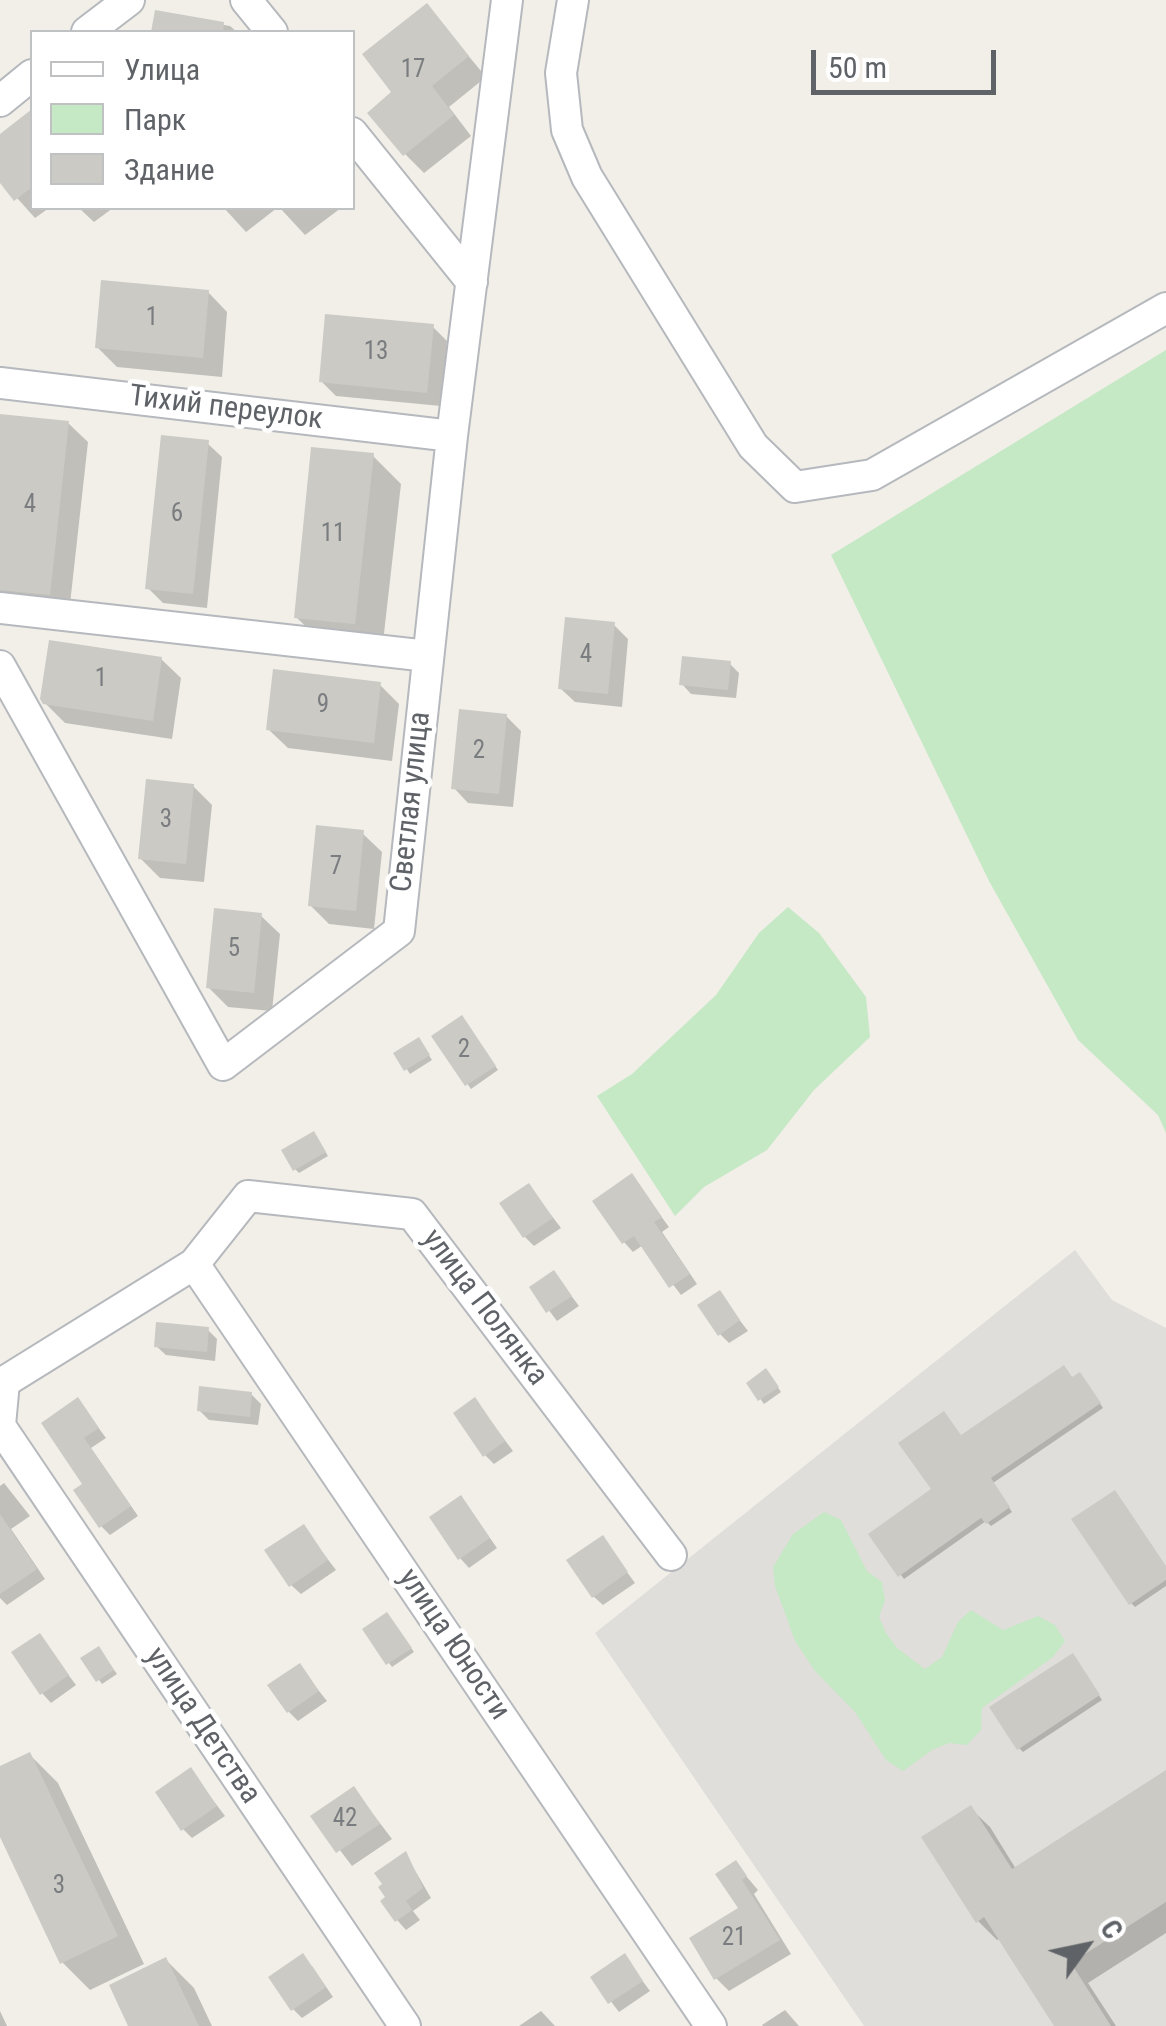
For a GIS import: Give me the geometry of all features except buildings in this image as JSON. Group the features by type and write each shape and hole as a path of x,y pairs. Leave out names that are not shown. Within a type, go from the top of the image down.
{"street":[{"path":"90,30 128,0"},
{"path":"246,0 270,30"},
{"name":"Светлая улица","path":"0,666 223,1064 399,932 452,436 507,0"},
{"path":"573,0 561,73 568,130 587,177 753,446 775,472 795,486 872,475 1166,308"},
{"path":"0,101 30,77"},
{"path":"355,137 472,282"},
{"name":"Тихий переулок","path":"0,383 452,436"},
{"path":"0,608 428,656"},
{"name":"улица Полянка","path":"194,1264 248,1196 412,1214 671,1555"},
{"path":"0,1426 4,1382 194,1264"},
{"name":"улица Юности","path":"194,1264 711,2026"},
{"name":"улица Детства","path":"0,1426 405,2026"}],"shaded area":[{"path":"1075,1250 1112,1300 1166,1328 1166,2026 864,2026 595,1633"}],"green space":[{"path":"1166,350 1166,1133 1158,1115 1078,1040 989,881 831,555"},
{"path":"788,907 819,933 866,997 870,1037 814,1090 767,1150 704,1187 675,1216 597,1096 632,1074 716,995 759,933"},
{"path":"824,1512 841,1520 867,1571 882,1582 885,1600 879,1617 886,1633 897,1648 925,1669 942,1657 958,1622 971,1610 1003,1630 1038,1616 1055,1625 1065,1641 1053,1657 982,1708 981,1730 967,1745 949,1743 903,1771 886,1760 855,1712 815,1671 795,1641 775,1586 773,1567 793,1534"}]}
